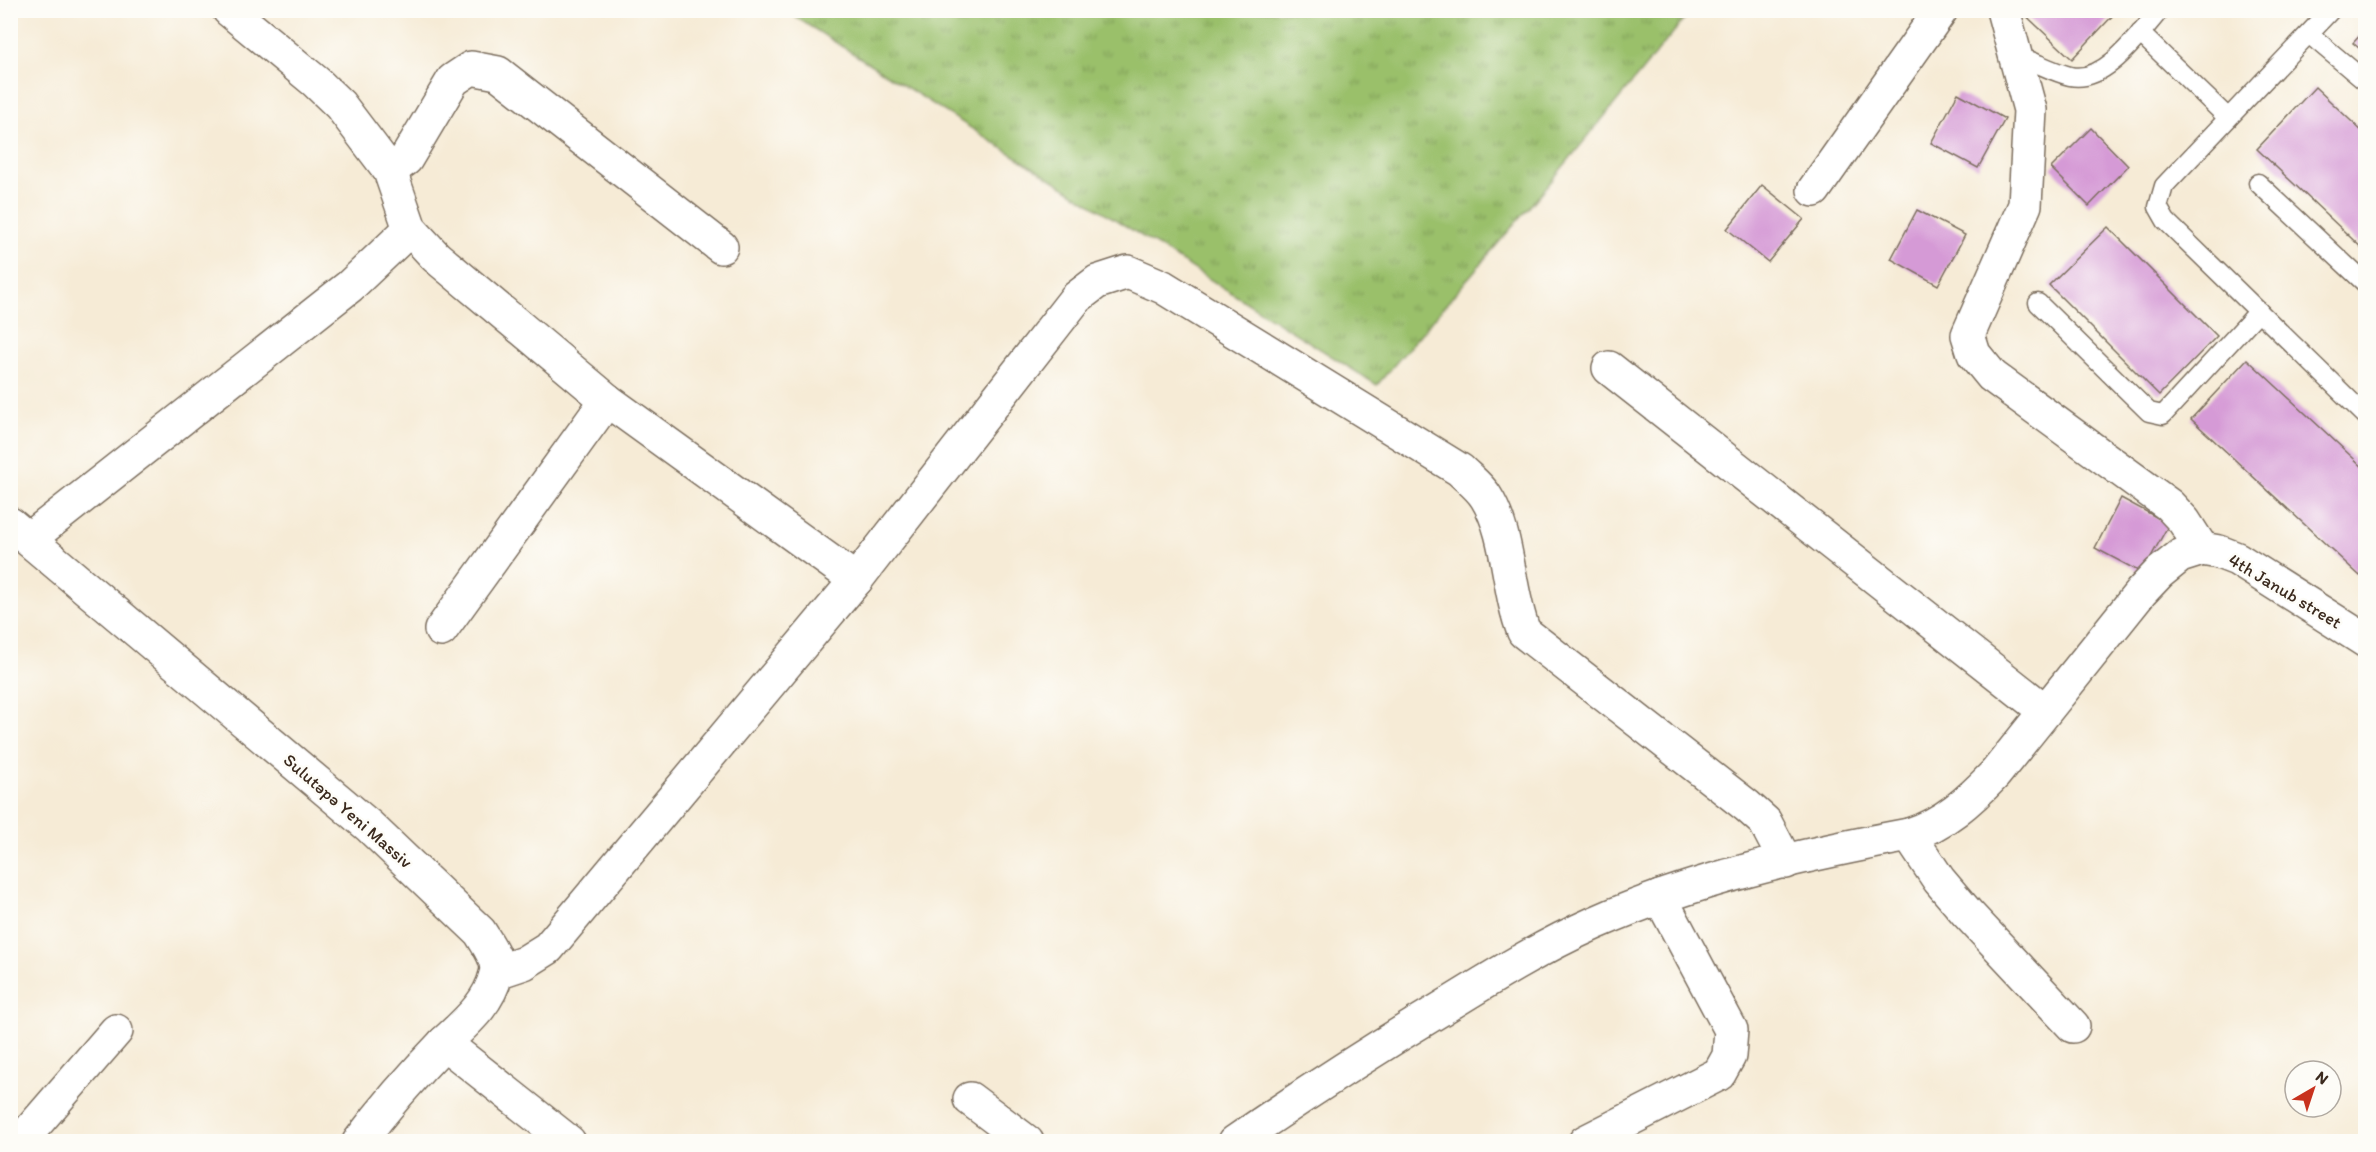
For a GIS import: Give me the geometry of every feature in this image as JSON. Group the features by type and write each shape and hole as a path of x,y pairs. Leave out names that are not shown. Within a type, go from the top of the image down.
{"street":[{"path":"229,10 316,82 340,105 390,171 410,228 436,257 607,400 856,580"},
{"path":"1814,190 1941,10"},
{"path":"1235,1142 1388,1041 1533,952 1596,922 1708,881 1909,835 1926,830 1946,818 1971,798 1995,774 2140,592 2180,556 2202,549 2184,521 2169,505 1992,376 1974,354 1968,335 2025,205 2031,110 2003,10"},
{"path":"390,171 406,159 453,80 471,68 498,73 721,247"},
{"path":"20,531 350,286 410,228"},
{"path":"359,1142 383,1109 444,1044 475,1015 497,972 524,963 548,948 856,580 1076,298 1097,282 1128,272 1163,287 1460,470 1485,494 1496,514 1517,616 1524,632 1748,806 1764,822 1786,862"},
{"path":"1610,368 2044,711"},
{"path":"441,630 607,400"},
{"name":"Sulutəpə Yeni Massiv","path":"20,531 369,826 480,932 493,953 497,972"},
{"name":"4th Janub street","path":"2202,549 2237,559 2366,641"},
{"path":"1909,835 1939,880 1967,913 2073,1026"},
{"path":"1585,1142 1719,1074 1729,1056 1731,1030 1660,897"},
{"path":"20,1142 116,1031"},
{"path":"444,1044 569,1142"},
{"path":"970,1100 1027,1142"}],"lane":[{"path":"2031,61 2071,77 2093,76 2112,63 2160,10"},
{"path":"2331,10 2164,186 2158,207 2166,221 2366,416"},
{"path":"2140,33 2228,118"},
{"path":"2309,34 2366,82"},
{"path":"2258,183 2366,284"},
{"path":"2038,303 2149,412 2163,415 2259,311"}],"green space":[{"path":"786,11 1691,11 1548,185 1377,385"}],"building":[{"path":"2020,10 2118,10 2072,59"},
{"path":"2366,29 2366,54 2353,43"},
{"path":"2315,87 2366,135 2366,252 2257,149"},
{"path":"1958,93 2005,119 1978,168 1931,143"},
{"path":"2091,128 2128,166 2089,206 2051,168"},
{"path":"1762,185 1804,219 1768,262 1727,229"},
{"path":"1917,210 1965,235 1938,285 1891,259"},
{"path":"2108,227 2217,336 2159,395 2049,285"},
{"path":"2247,359 2366,470 2366,570 2360,576 2191,419"},
{"path":"2121,498 2169,524 2142,573 2095,548"}]}
